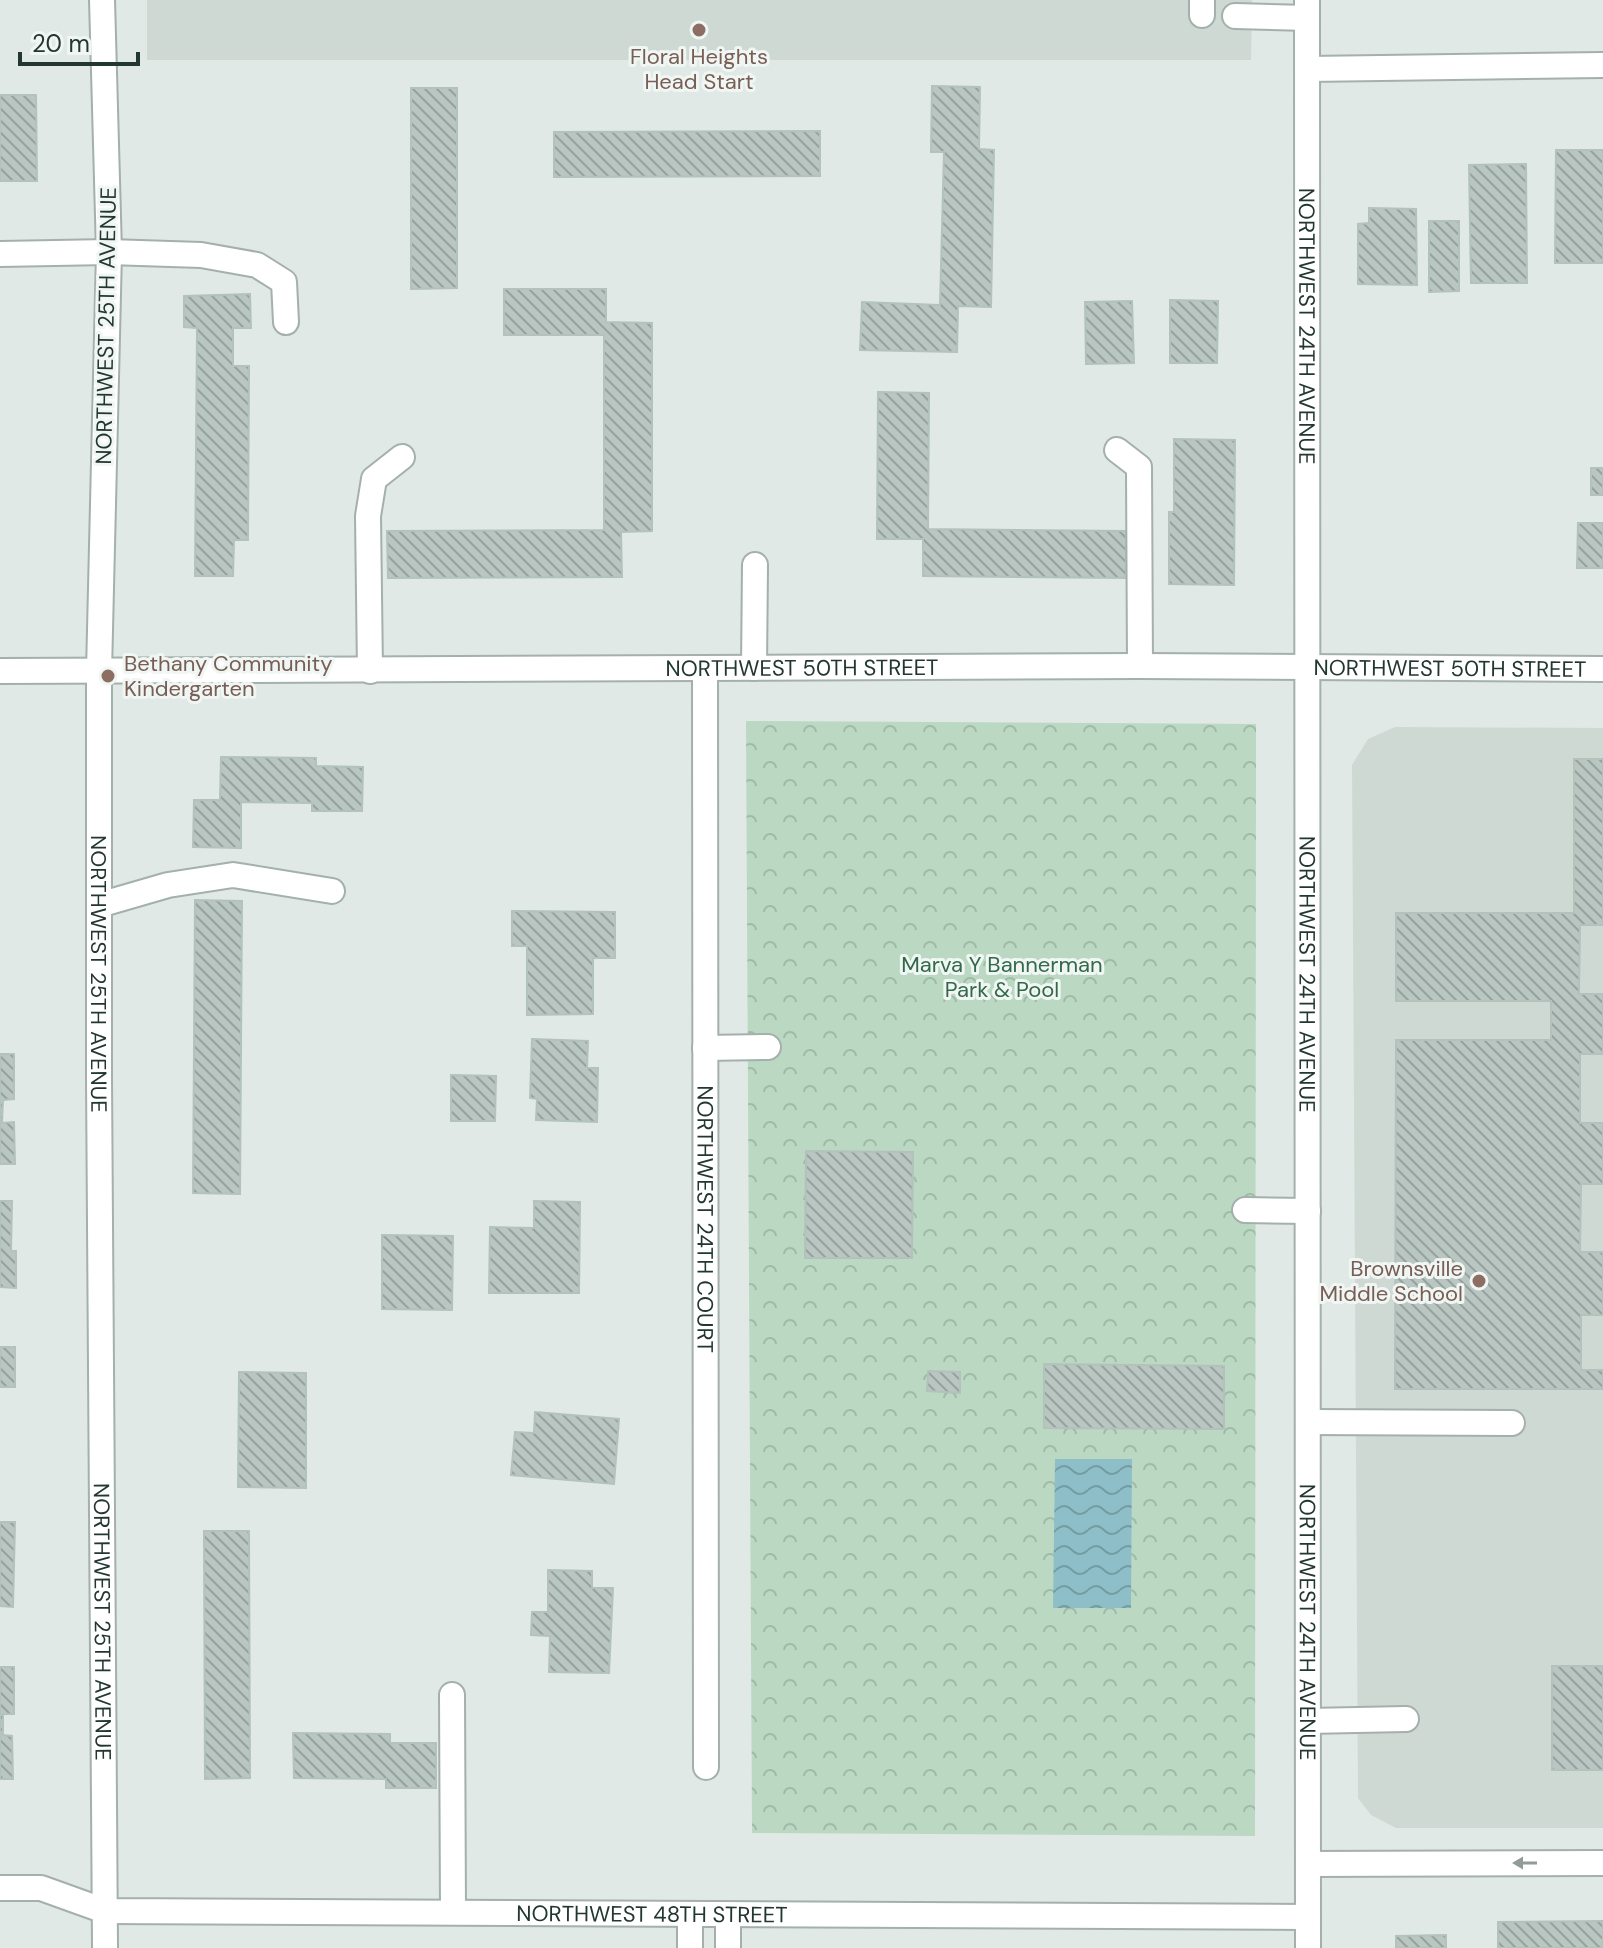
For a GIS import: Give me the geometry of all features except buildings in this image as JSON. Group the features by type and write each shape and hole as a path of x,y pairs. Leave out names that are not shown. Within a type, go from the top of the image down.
{"street":[{"name":"NORTHWEST 25TH AVENUE","path":"102,0 109,252 99,672 105,1948"},
{"path":"1235,16 1307,9"},
{"name":"NORTHWEST 24TH AVENUE","path":"1307,9 1308,1948"},
{"path":"1308,69 1603,65"},
{"path":"0,254 109,252 201,255 257,265 284,282 286,322"},
{"path":"1117,450 1139,467 1140,666"},
{"path":"370,671 368,516 374,479 402,457"},
{"path":"754,668 755,565"},
{"name":"NORTHWEST 50TH STREET","path":"0,671 1140,666 1603,669"},
{"name":"NORTHWEST 24TH COURT","path":"705,669 706,1767"},
{"path":"99,905 168,885 233,875 332,891"},
{"path":"705,1048 768,1047"},
{"path":"1245,1210 1308,1211"},
{"path":"1309,1422 1512,1423"},
{"path":"452,1695 453,1911"},
{"path":"1308,1721 1406,1719"},
{"path":"1308,1864 1603,1863"},
{"name":"NORTHWEST 48TH STREET","path":"0,1888 41,1888 105,1911 1308,1917"},
{"path":"690,1914 690,1948"},
{"path":"728,1915 728,1948"}],"shaded area":[{"name":"Floral Heights Head Start","path":"147,0 1252,0 1251,60 147,60"},
{"name":"Brownsville Middle School","path":"1395,727 1603,728 1603,1828 1396,1828 1371,1815 1358,1798 1352,765 1368,739"}],"green space":[{"name":"Marva Y Bannerman Park & Pool","path":"746,721 1256,724 1255,1836 752,1833"}],"water":[{"path":"1055,1459 1132,1459 1131,1608 1053,1608"}],"place":[{"name":"Floral Heights Head Start","path":"699,30"},
{"name":"Bethany Community Kindergarten","path":"108,676"},
{"name":"Brownsville Middle School","path":"1479,1281"}]}
